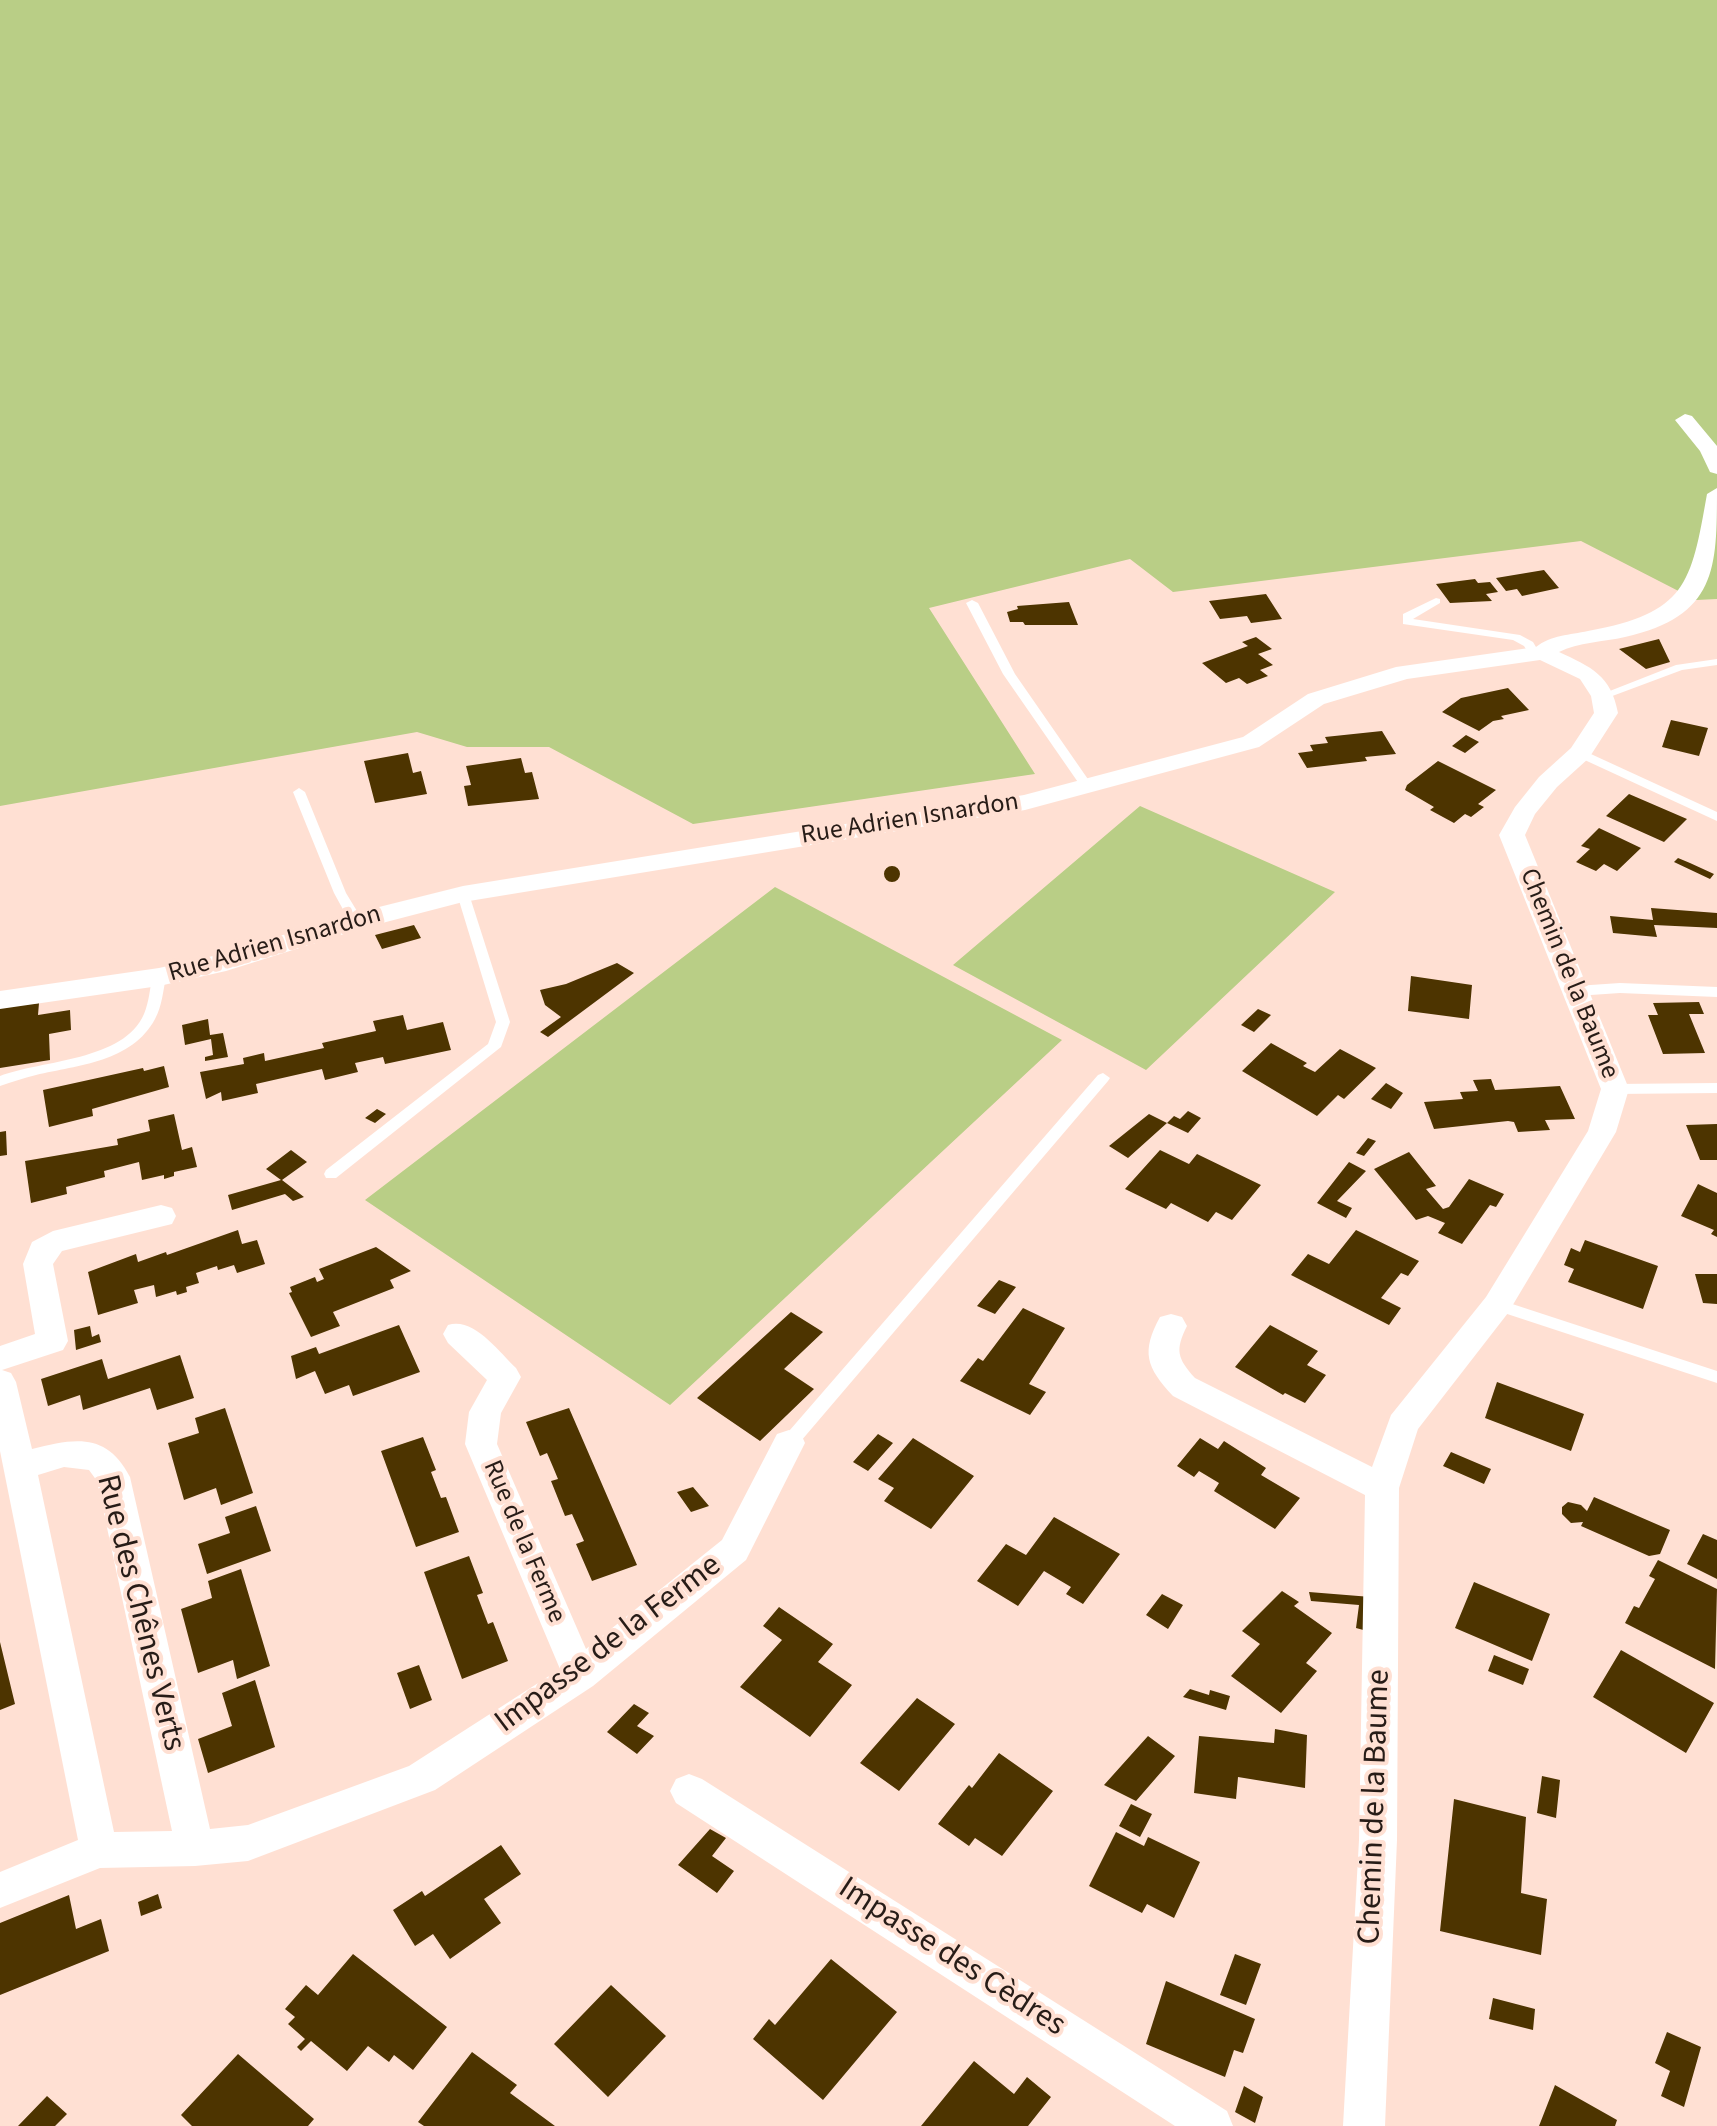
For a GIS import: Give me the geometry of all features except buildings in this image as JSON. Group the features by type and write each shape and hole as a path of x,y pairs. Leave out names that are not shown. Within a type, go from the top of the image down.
{"street":[{"path":"1685,420 1710,450 1717,468"},
{"name":"Rue Adrien Isnardon","path":"0,1000 159,977 226,962 356,921 463,894 1025,802 1251,742 1316,699 1404,672 1538,652 1551,644 1609,634 1665,618 1693,591 1707,559 1717,494"},
{"path":"1538,652 1588,674 1603,696"},
{"name":"Chemin de la Baume","path":"1364,2126 1378,1840 1382,1488 1403,1424 1497,1305 1602,1132 1615,1089 1512,835 1524,812 1548,782 1580,753 1606,713 1603,696"},
{"path":"0,1358 52,1341 38,1264 43,1250 53,1242 161,1216"},
{"path":"1171,1326 1162,1345 1168,1370 1184,1387 1382,1488"},
{"name":"Rue de la Ferme","path":"459,1334 505,1377 485,1412 481,1444 580,1675"},
{"path":"0,1382 99,1850 0,1890"},
{"name":"Impasse de la Ferme","path":"99,1850 195,1848 248,1843 422,1778 580,1675 734,1550 789,1443"},
{"name":"Rue des Chênes Verts","path":"20,1466 64,1454 99,1458 113,1477 195,1848"},
{"name":"Impasse des Cèdres","path":"689,1791 1212,2126"}],"lane":[{"path":"1436,601 1407,616 1407,622 1516,637 1538,652"},
{"path":"972,603 1009,674 1086,785"},
{"path":"1603,696 1680,667 1717,662"},
{"path":"1580,753 1717,817"},
{"path":"299,792 340,893 356,921"},
{"path":"331,1174 494,1047 503,1022 463,894"},
{"path":"0,1081 18,1072 78,1062 132,1038 149,1018 159,977"},
{"path":"1576,991 1620,988 1717,992"},
{"path":"789,1443 1103,1078"},
{"path":"1615,1089 1717,1088"},
{"path":"1497,1305 1717,1377"}],"green space":[{"path":"0,0 1717,0 1717,599 1696,600 1581,541 1173,592 1130,559 929,608 1035,774 693,824 549,747 467,747 417,732 0,806"},
{"path":"1140,806 1335,892 1146,1070 953,965"},
{"path":"775,887 1062,1040 670,1405 365,1200"}]}
